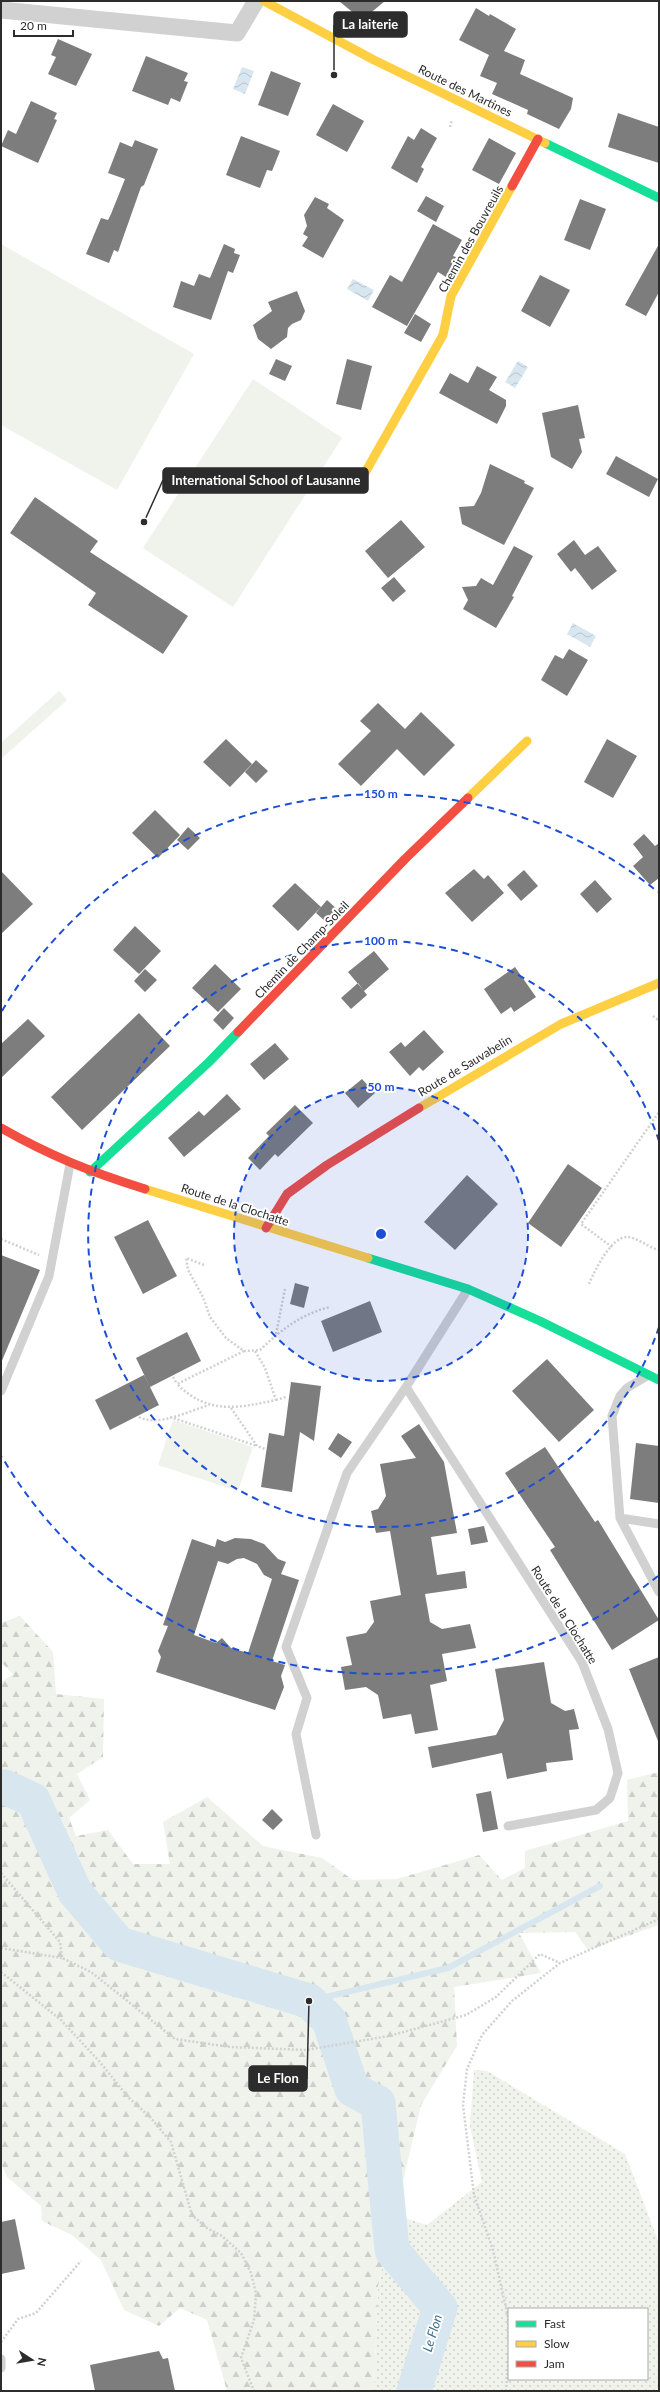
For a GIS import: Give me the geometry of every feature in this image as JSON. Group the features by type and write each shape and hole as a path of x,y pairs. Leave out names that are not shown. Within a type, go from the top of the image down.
{"street":[{"path":"1,10 237,33 256,1"},
{"name":"Route des Martines","path":"272,3 374,60 659,198"},
{"name":"Chemin des Bouvreuils","path":"362,478 443,335 451,296 538,139"},
{"name":"Chemin de Champ-Soleil","path":"90,1172 209,1062 405,859 527,741"},
{"name":"Route de Sauvabelin","path":"266,1228 290,1191 334,1161 483,1069 561,1024 659,983"},
{"name":"Route de la Clochatte","path":"1,1128 70,1164 90,1172 266,1228 468,1289 540,1321 659,1380"}],"lane":[{"path":"1,1391 49,1276 70,1164"},
{"path":"316,1835 296,1734 307,1698 286,1647 332,1512 347,1473 406,1387 468,1289"},
{"path":"648,1375 627,1388 620,1396 612,1416 620,1518 659,1592"},
{"name":"Route de la Clochatte","path":"406,1387 582,1662 608,1729 614,1751 618,1773 610,1798 596,1810 508,1826"},
{"path":"620,1518 659,1524"},
{"path":"1,2359 1,2368"}],"path":[{"path":"653,1016 659,1021"},
{"path":"612,1247 581,1224 659,1112"},
{"path":"589,1284 597,1266 617,1240 628,1237 659,1250"},
{"path":"1,1239 53,1260"},
{"path":"204,1265 186,1258 188,1270 203,1297 210,1317 226,1338 244,1351"},
{"path":"276,1335 285,1289"},
{"path":"177,1384 244,1351 260,1350 276,1335 312,1311 330,1307"},
{"path":"255,1351 265,1368 276,1400"},
{"path":"173,1377 177,1384 188,1395 209,1405 231,1408 286,1397"},
{"path":"138,1417 146,1421 170,1417 209,1405"},
{"path":"231,1408 257,1446"},
{"path":"170,1417 265,1449"},
{"path":"1,1873 60,1942 62,1958"},
{"path":"508,2317 493,2250 474,2195 463,2105 467,2069 482,2035 512,2001 560,1963 659,1919"},
{"path":"1,1948 62,1958 91,1972 174,2039 230,2047 306,2050 330,2047 435,2025 466,2015 496,1997 540,1954 560,1963"},
{"path":"1,1972 61,2020 99,2061 128,2097 150,2117 171,2142 192,2216 207,2228 222,2236 241,2253 251,2273 256,2293 254,2320 241,2358 254,2391"},
{"path":"1,2342 18,2319 36,2313 81,2261"},
{"path":"506,2391 508,2364"}],"green space":[{"path":"1,244 194,354 117,490 1,425"},
{"path":"253,379 342,438 233,607 143,548"},
{"path":"59,691 67,700 1,759 1,743"},
{"path":"173,1420 253,1447 238,1491 158,1465"},
{"path":"20,1616 53,1652 56,1694 104,1699 103,1757 77,1774 90,1800 69,1818 76,1836 108,1830 133,1864 170,1864 163,1822 207,1797 263,1846 322,1858 353,1880 397,1879 479,1855 502,1880 525,1868 525,1851 628,1821 627,1780 659,1772 659,1925 588,1950 575,1932 519,1933 541,1973 454,1987 457,2046 421,2105 378,2286 374,2391 227,2391 207,2320 180,2308 159,2326 124,2310 101,2260 72,2235 42,2221 41,2206 7,2177 1,2163 1,1681 2,1682 13,1674 1,1662 1,1623"},
{"path":"474,2070 487,2071 625,2154 659,2243 659,2391 374,2391 378,2286 395,2215 427,2225 482,2182 470,2126"}],"water":[{"path":"242,67 254,71 245,94 233,89"},
{"path":"353,279 374,290 368,301 347,289"},
{"path":"518,361 528,367 515,388 505,382"},
{"path":"573,623 596,636 590,647 567,634"}],"building":[{"path":"339,1 385,1 362,20"},
{"path":"476,8 516,29 504,51 525,60 520,74 573,98 571,109 559,129 527,114 528,110 492,94 497,83 480,76 489,55 459,40"},
{"path":"58,39 92,54 76,86 48,74 56,57 51,55"},
{"path":"146,56 188,73 184,81 188,82 180,102 171,98 168,105 132,91"},
{"path":"271,71 301,83 288,116 258,105"},
{"path":"31,101 57,113 54,119 57,120 38,163 1,146 8,130 16,134"},
{"path":"333,104 364,121 347,152 316,135"},
{"path":"618,113 659,127 659,163 608,147"},
{"path":"421,128 437,138 421,167 424,169 417,183 391,168 408,136 414,140"},
{"path":"241,136 280,151 272,171 267,170 260,188 226,175"},
{"path":"489,138 516,153 499,184 472,170"},
{"path":"135,140 158,149 144,185 141,187 118,252 114,250 109,263 86,254 101,218 108,220 125,179 108,173 120,142 132,147"},
{"path":"426,196 444,206 436,222 417,211"},
{"path":"315,197 329,204 327,208 344,220 323,258 302,246 308,237 303,234 307,226 304,215"},
{"path":"580,199 606,209 590,250 564,240"},
{"path":"433,224 462,240 453,256 456,257 446,277 438,272 407,326 372,307 390,275 402,282"},
{"path":"224,244 235,249 234,253 240,255 233,273 228,271 211,320 173,307 181,281 194,286 199,274 210,278"},
{"path":"659,244 659,292 646,316 625,305"},
{"path":"540,275 570,290 550,327 521,311"},
{"path":"297,291 305,311 301,320 292,324 288,328 287,337 271,349 258,339 253,325 272,311 268,302"},
{"path":"415,314 431,324 421,342 404,333"},
{"path":"276,359 292,366 285,381 269,374"},
{"path":"347,359 372,366 361,410 336,404"},
{"path":"477,366 497,377 489,390 506,400 506,406 497,424 439,393 450,373 468,383"},
{"path":"578,405 585,438 579,439 582,452 572,469 551,457 542,413"},
{"path":"616,456 658,479 649,497 606,474"},
{"path":"490,464 525,481 524,483 534,488 504,545 462,524 459,507 474,506 481,493"},
{"path":"35,497 98,541 90,552 188,616 163,654 88,605 96,593 10,533"},
{"path":"401,520 425,547 388,578 365,551"},
{"path":"574,540 585,555 598,546 617,571 592,590 575,568 571,572 557,554"},
{"path":"514,546 533,556 512,596 514,597 496,628 463,609 468,600 462,587 476,586 481,578 493,585"},
{"path":"394,577 406,591 393,602 381,588"},
{"path":"569,649 588,660 567,696 541,680 555,655 563,659"},
{"path":"378,703 405,729 421,712 455,745 424,776 397,749 361,786 338,764 371,731 360,721"},
{"path":"226,739 252,764 230,787 203,762"},
{"path":"607,739 637,756 613,798 584,782"},
{"path":"256,760 268,771 256,783 245,772"},
{"path":"155,810 180,835 158,858 132,833"},
{"path":"188,827 200,838 188,850 177,840"},
{"path":"644,834 655,846 659,843 659,878 650,885 633,866 643,857 633,844"},
{"path":"474,869 484,879 488,875 504,893 472,922 445,893"},
{"path":"524,870 538,886 521,901 507,885"},
{"path":"1,871 33,904 1,934"},
{"path":"595,880 612,899 597,913 580,894"},
{"path":"295,883 321,907 298,931 272,906"},
{"path":"327,900 338,910 326,922 316,913"},
{"path":"135,926 161,951 139,974 113,950"},
{"path":"374,951 389,969 364,991 348,972"},
{"path":"215,964 241,989 218,1012 192,988"},
{"path":"515,967 536,997 514,1012 511,1007 501,1014 484,989"},
{"path":"145,969 157,980 145,992 134,981"},
{"path":"358,983 367,995 351,1009 341,998"},
{"path":"224,1008 234,1018 223,1030 213,1020"},
{"path":"139,1013 170,1046 82,1130 51,1097"},
{"path":"28,1019 45,1036 1,1078 1,1044"},
{"path":"424,1030 444,1052 423,1071 419,1067 410,1076 389,1052 401,1042 405,1047"},
{"path":"275,1043 289,1059 264,1080 250,1064"},
{"path":"362,1079 375,1093 358,1108 345,1093"},
{"path":"227,1094 241,1109 184,1157 168,1138 199,1111 204,1116"},
{"path":"295,1105 313,1123 278,1157 275,1154 260,1170 248,1158 269,1136 266,1133"},
{"path":"568,1164 602,1188 561,1247 528,1223"},
{"path":"467,1175 498,1204 455,1250 424,1222"},
{"path":"148,1220 177,1276 143,1294 114,1237"},
{"path":"1,1255 40,1270 1,1363"},
{"path":"295,1283 309,1287 304,1308 290,1304"},
{"path":"370,1301 382,1332 333,1352 321,1321"},
{"path":"187,1332 201,1361 150,1387 136,1358"},
{"path":"547,1359 594,1410 559,1442 512,1391"},
{"path":"144,1375 159,1405 110,1430 95,1400"},
{"path":"291,1382 321,1386 314,1441 300,1432 292,1492 261,1487 269,1433 284,1436"},
{"path":"419,1424 444,1462 457,1533 431,1537 437,1575 465,1571 467,1588 425,1594 430,1622 442,1629 470,1624 476,1648 442,1654 447,1681 430,1685 438,1730 415,1734 411,1714 383,1719 378,1695 366,1687 345,1690 341,1667 352,1665 346,1637 366,1633 374,1622 370,1601 401,1595 390,1531 376,1533 371,1511 378,1509 386,1496 380,1464 416,1458 401,1436"},
{"path":"338,1433 352,1442 341,1458 328,1449"},
{"path":"636,1443 659,1446 659,1503 630,1499"},
{"path":"545,1447 595,1522 598,1520 659,1620 612,1650 550,1550 555,1547 505,1473"},
{"path":"484,1526 488,1542 471,1545 468,1529"},
{"path":"235,1538 251,1539 264,1544 278,1559 286,1562 281,1574 299,1580 272,1661 285,1665 281,1676 284,1687 275,1710 156,1672 161,1657 158,1651 168,1626 163,1625 192,1539 215,1547 217,1539 225,1542","holes":["244,1558 257,1564 264,1575 272,1579 248,1653 231,1648 222,1638 216,1643 194,1635 218,1561 228,1564 237,1559"]},
{"path":"659,1657 659,1741 658,1741 629,1669"},
{"path":"544,1662 551,1703 565,1711 574,1709 579,1729 569,1730 573,1760 546,1763 547,1771 507,1779 502,1753 432,1768 428,1747 496,1735 504,1720 495,1669"},
{"path":"491,1791 498,1829 483,1832 476,1794"},
{"path":"272,1809 283,1820 273,1830 262,1820"},
{"path":"15,2219 25,2269 1,2274 1,2222"},
{"path":"159,2351 163,2359 168,2358 175,2391 95,2391 90,2365"}],"waterway":[{"name":"Le Flon","path":"1,1787 5,1787 33,1800 75,1892 119,1944 309,2001 329,2020 352,2089 378,2103 392,2250 440,2308 414,2391"},
{"path":"309,2001 448,1968 600,1886"}],"traffic: fast":[{"path":"545,143 659,198"},
{"path":"90,1172 209,1062 238,1032"},
{"path":"368,1258 468,1289 540,1321 659,1380"}],"traffic: slow":[{"path":"264,1 374,60 545,143"},
{"path":"362,478 443,335 451,296 512,186"},
{"path":"468,798 527,741"},
{"path":"419,1108 561,1024 659,983"},
{"path":"145,1189 368,1258"}],"traffic: jam":[{"path":"512,186 538,139"},
{"path":"238,1032 405,859 468,798"},
{"path":"266,1228 287,1194 327,1165 419,1108"},
{"path":"1,1128 71,1163 145,1189"}],"place":[{"name":"La laiterie","path":"334,75"},
{"name":"International School of Lausanne","path":"144,522"},
{"name":"Le Flon","path":"309,2001"}]}
